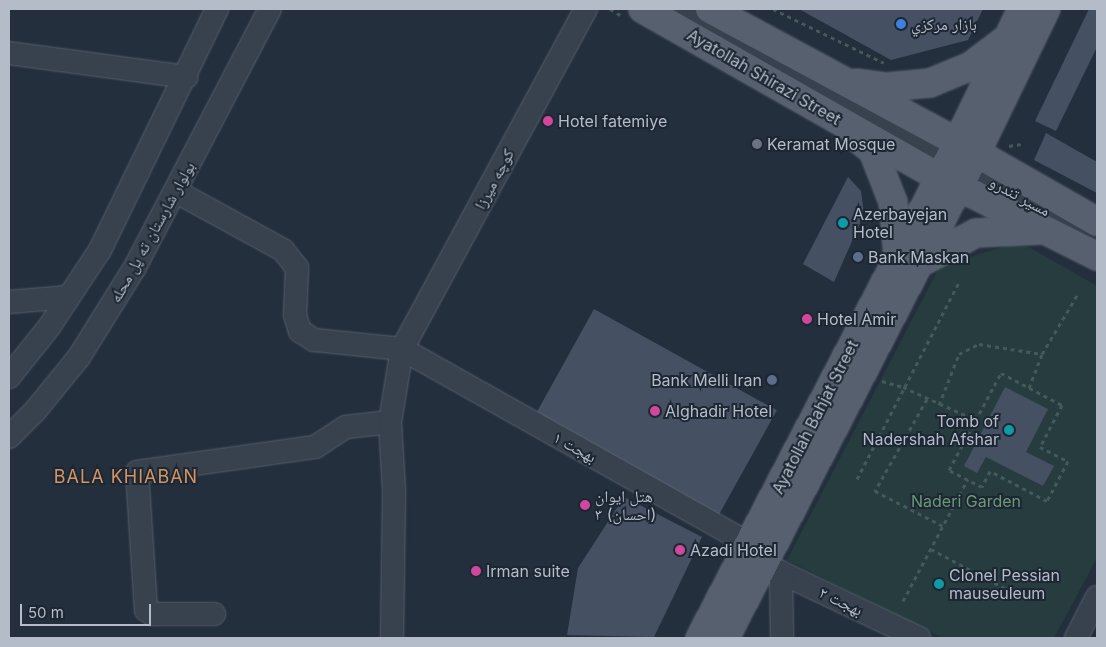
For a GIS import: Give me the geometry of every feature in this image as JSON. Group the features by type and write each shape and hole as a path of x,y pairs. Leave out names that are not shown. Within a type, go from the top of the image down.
{"main road":[{"name":"Ayatollah Shirazi Street","path":"710,9 841,80 1047,230 1097,256"},
{"path":"958,164 1022,9"},
{"path":"958,164 1046,9"},
{"name":"Ayatollah Shirazi Street","path":"635,14 832,117 958,164 1097,222"},
{"path":"841,80 887,87 930,84 971,66 1009,37"},
{"path":"832,117 873,151 893,202 908,260 976,233 1047,230"},
{"name":"Ayatollah Bahjat Street","path":"700,638 765,560 908,260 958,164"},
{"name":"Ayatollah Bahjat Street","path":"725,638 861,371 908,260"}],"street":[{"path":"9,377 69,298 100,250 186,77 217,9"},
{"name":"بولوار شارستان ته پل محله","path":"9,437 35,411 78,357 135,267 177,192 270,9"},
{"name":"کوچه میرزا","path":"392,638 394,490 390,422 402,349 586,9"},
{"name":"مسیر تندرو","path":"675,9 958,164 1097,237"},
{"path":"9,53 186,77"},
{"path":"177,192 283,250 296,268 298,281 295,315 300,331 314,340 402,349"},
{"path":"9,302 69,298"},
{"name":"بهجت ۱","path":"402,349 765,560"},
{"path":"214,614 152,614 146,610 137,472 314,447 346,427 390,422"},
{"path":"765,560 782,638"},
{"name":"بهجت ۲","path":"765,560 916,638"},
{"path":"1076,638 1097,597"}],"path":[{"path":"610,9 635,14"},
{"path":"772,9 886,64"},
{"path":"1009,146 1021,144"},
{"path":"857,479 960,280"},
{"path":"1029,388 1042,354 1079,292"},
{"path":"939,405 959,354 966,350 979,344 1042,354"},
{"path":"861,371 903,387 939,405 974,419"},
{"path":"1001,373 1062,405 1040,447 1068,462 1047,500 990,471 982,487 949,470 974,419 1001,373"},
{"path":"927,399 875,491 943,526"},
{"path":"903,601 968,480"},
{"path":"931,549 1025,599"}],"green space":[{"name":"Naderi Garden","path":"1020,242 1097,286 1097,558 1054,638 943,638 787,560 940,266"}],"building":[{"name":"بازار مركزي","path":"799,9 983,9 968,40 891,60"},
{"path":"1089,9 1097,9 1097,47 1056,131 1035,121"},
{"path":"1046,133 1097,162 1097,193 1034,160"},
{"name":"Azerbayejan Hotel","path":"848,177 861,191 864,214 834,282 803,264"},
{"name":"Alghadir Hotel","path":"594,309 777,410 719,514 536,413"},
{"name":"Tomb of Nadershah Afshar","path":"1005,387 1048,409 1026,452 1054,466 1043,486 986,457 977,473 964,466"},
{"path":"624,497 702,537 654,637 567,635 578,568"}],"place":[{"name":"بازار مركزي","path":"901,24"},
{"name":"Hotel fatemiye","path":"548,121"},
{"name":"Keramat Mosque","path":"757,144"},
{"name":"Azerbayejan Hotel","path":"843,223"},
{"name":"Bank Maskan","path":"858,257"},
{"name":"Hotel Amir","path":"807,319"},
{"name":"Bank Melli Iran","path":"772,380"},
{"name":"Alghadir Hotel","path":"655,411"},
{"name":"Tomb of Nadershah Afshar","path":"1009,430"},
{"name":"هتل ایوان ۳ (احسان)","path":"585,505"},
{"name":"Azadi Hotel","path":"680,550"},
{"name":"Irman suite","path":"476,571"},
{"name":"Clonel Pessian mauseuleum","path":"939,584"}],"district":[{"name":"BALA KHIABAN","path":"126,477"}]}
